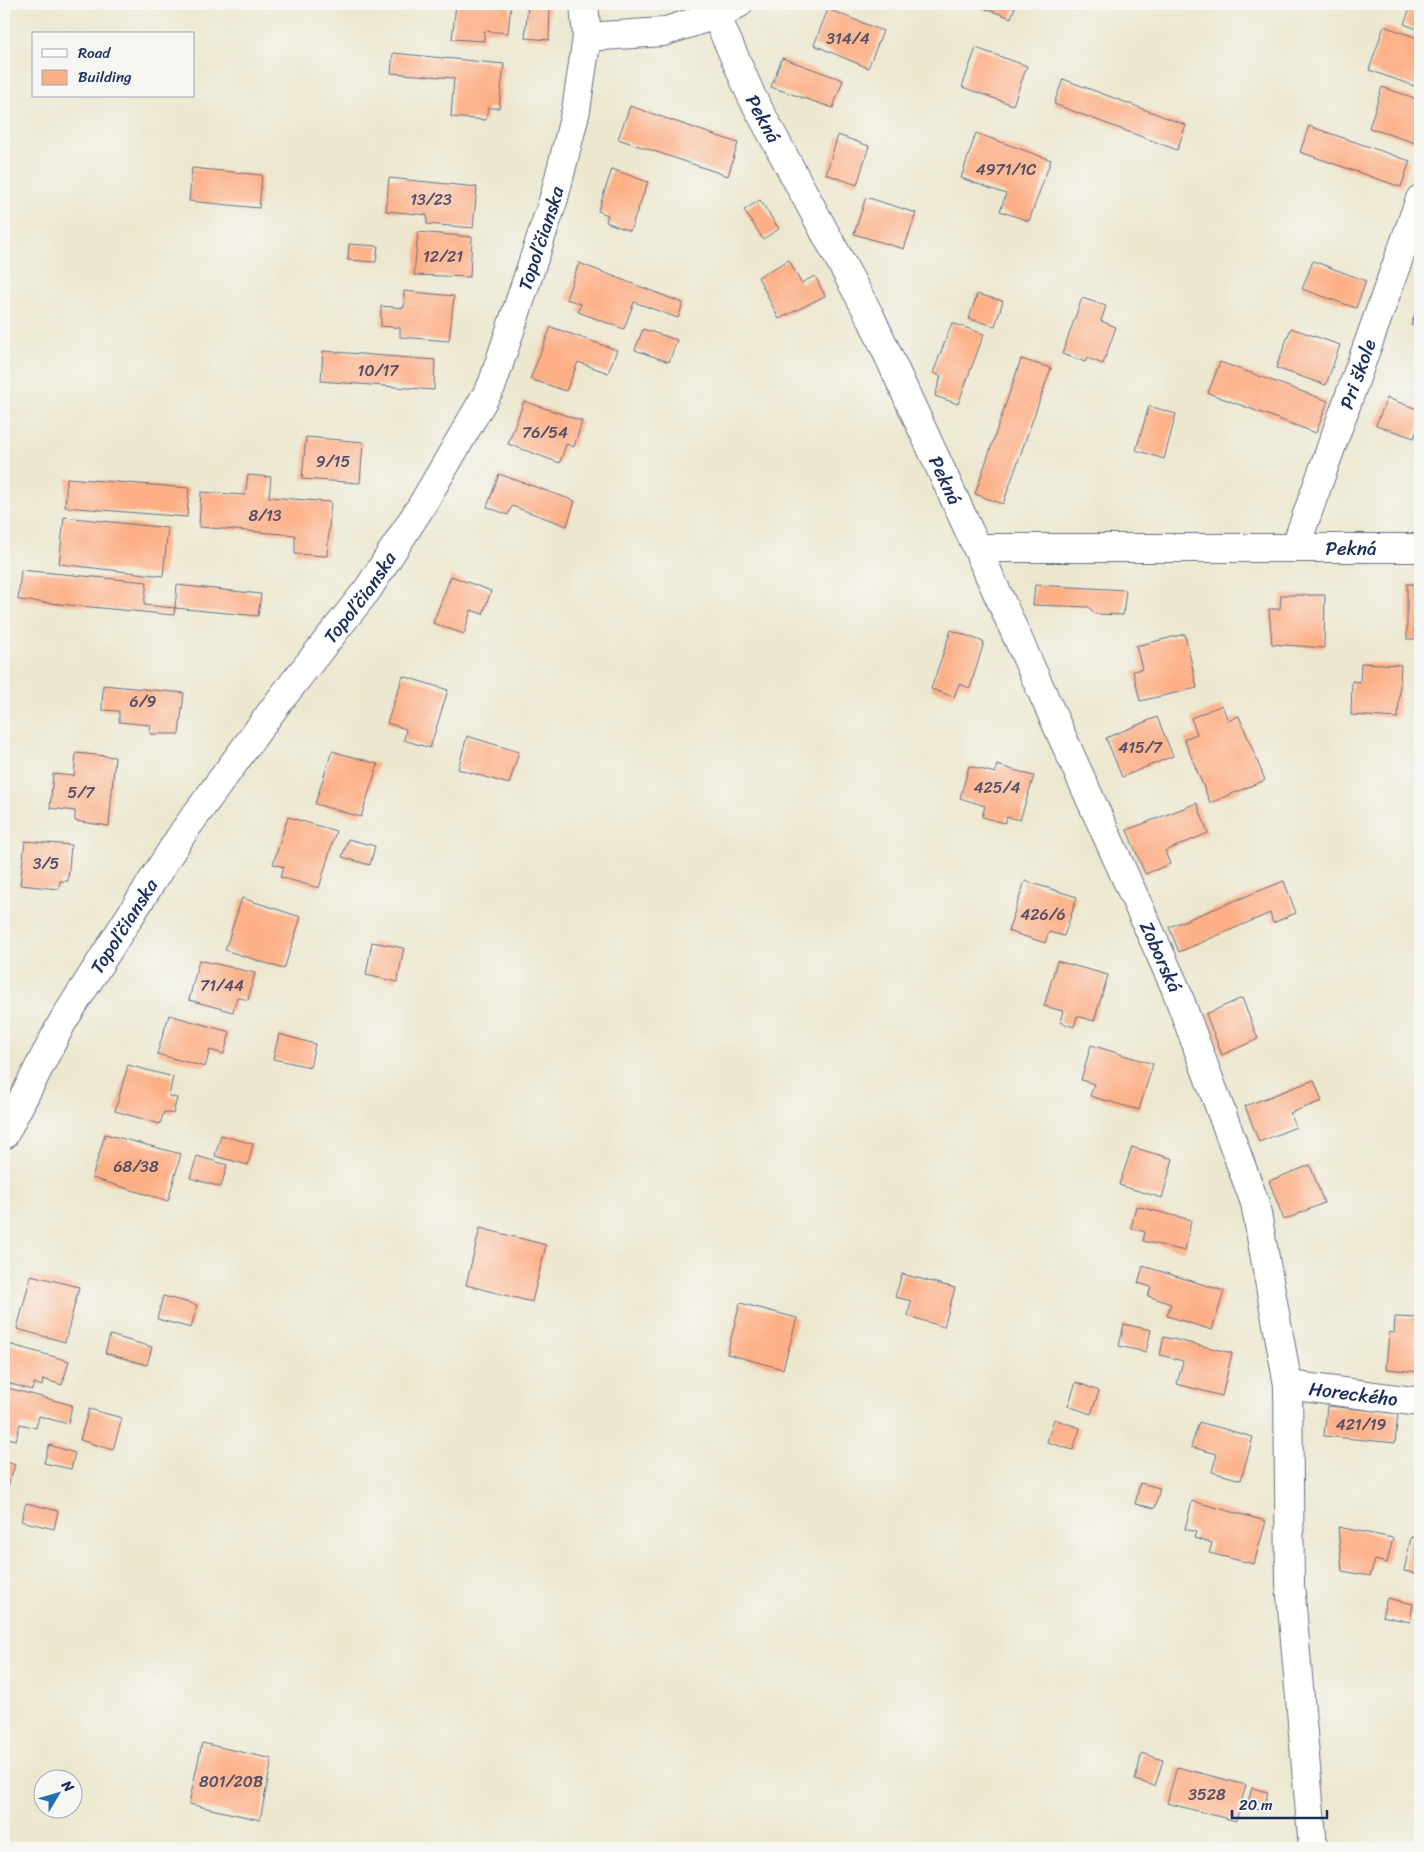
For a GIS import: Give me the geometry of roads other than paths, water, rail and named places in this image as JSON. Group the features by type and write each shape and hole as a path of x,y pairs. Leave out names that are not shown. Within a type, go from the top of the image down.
{"street":[{"name":"Topoľčianska","path":"4,1134 63,1021 184,831 280,700 368,589 422,505 492,385 554,198 576,110 587,37 584,4"},
{"path":"587,37 663,32 727,9"},
{"name":"Pekná","path":"727,9 752,97 871,318 976,548 1420,548"},
{"name":"Pri škole","path":"1296,548 1420,199"},
{"name":"Zoborská","path":"976,548 1178,996 1255,1203 1288,1385 1290,1584 1313,1848"},
{"name":"Horeckého","path":"1288,1385 1420,1402"}]}
